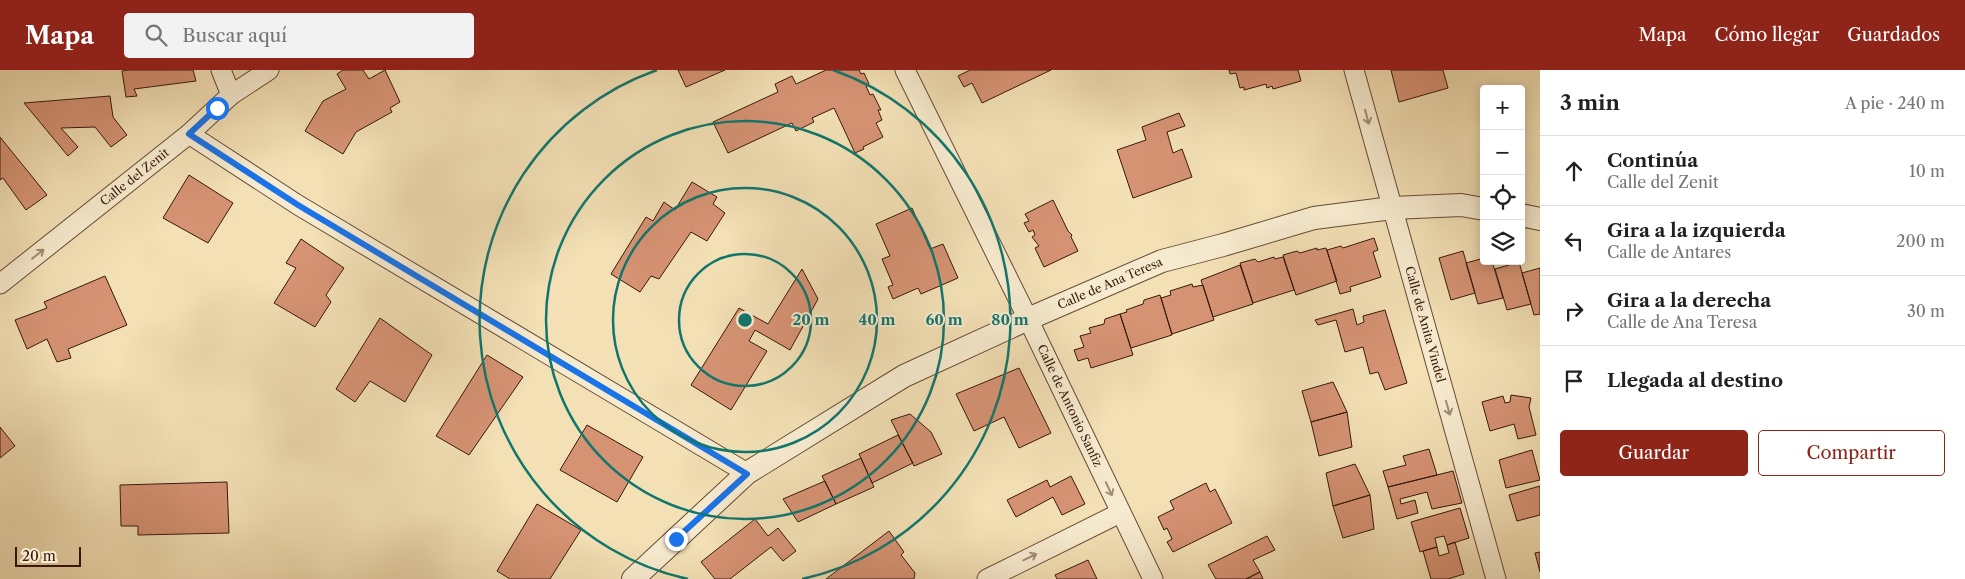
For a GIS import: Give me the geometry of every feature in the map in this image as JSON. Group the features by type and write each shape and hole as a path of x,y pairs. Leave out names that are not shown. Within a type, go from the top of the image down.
{"street":[{"path":"221,70 231,95"},
{"name":"Calle del Zenit","path":"0,284 189,134 231,95 269,70"},
{"name":"Calle de Antonio Sanfiz","path":"905,70 1028,318 1153,579"},
{"name":"Calle de Anita Vindel","path":"1354,70 1496,579"},
{"path":"189,134 298,205 747,474"},
{"name":"Calle de Ana Teresa","path":"633,579 747,474 904,376 1028,318 1162,261 1314,218 1392,208 1461,206 1480,208"},
{"path":"1525,216 1540,219"},
{"path":"986,579 1120,513"}],"building":[{"path":"193,70 196,81 134,89 137,96 126,97 122,71"},
{"path":"343,70 363,70 369,79 385,70 400,102 390,108 392,112 356,132 343,154 305,131 323,101 346,89 337,74"},
{"path":"678,70 725,70 686,87"},
{"path":"826,70 859,70 861,74 864,73 869,84 866,86 870,95 873,94 881,110 878,110 882,120 876,123 883,137 855,153 834,108 812,118 814,122 796,131 792,123 728,153 713,122 778,92 775,84 792,76 796,84"},
{"path":"970,70 1051,70 982,103 972,83 964,87 958,76"},
{"path":"1229,70 1298,70 1301,81 1273,89 1272,86 1267,88 1266,84 1244,90 1244,87 1240,88 1236,73 1230,74"},
{"path":"1391,70 1443,70 1448,88 1399,102"},
{"path":"110,96 113,117 127,135 111,147 95,127 61,128 78,147 68,156 24,103"},
{"path":"1179,113 1185,126 1167,132 1173,153 1182,149 1192,177 1133,198 1117,150 1146,140 1142,127"},
{"path":"0,137 47,195 26,210 3,178 0,180"},
{"path":"189,175 233,203 208,243 163,218"},
{"path":"692,182 717,197 713,204 725,213 707,241 691,232 659,279 651,276 640,292 611,274 646,217 653,221 664,202 675,210"},
{"path":"1053,200 1068,231 1072,235 1071,237 1078,251 1044,267 1035,248 1039,246 1032,237 1035,235 1033,230 1029,232 1024,223 1029,221 1025,214"},
{"path":"912,208 930,249 943,244 958,278 921,294 918,288 893,299 888,287 893,285 882,259 890,256 876,224"},
{"path":"1374,238 1378,250 1373,252 1381,277 1350,287 1351,291 1340,294 1327,250 1341,246 1343,248"},
{"path":"301,239 344,268 326,295 331,302 315,327 274,303 296,268 286,263"},
{"path":"1317,248 1317,250 1326,248 1337,281 1296,295 1283,255"},
{"path":"1463,251 1475,293 1451,300 1439,258"},
{"path":"1274,257 1275,259 1283,257 1294,290 1253,303 1240,263 1255,259 1258,262"},
{"path":"1480,259 1480,265 1493,265 1503,298 1478,304 1466,263"},
{"path":"1240,265 1253,304 1213,317 1201,280"},
{"path":"1509,265 1520,265 1531,304 1507,310 1495,269"},
{"path":"1540,268 1540,314 1534,315 1522,273"},
{"path":"802,269 818,299 790,350 755,330 749,341 767,351 731,410 691,385 739,308 768,324"},
{"path":"105,276 127,325 68,349 71,358 57,362 47,339 27,349 15,320 47,308 44,302"},
{"path":"1192,284 1193,287 1203,285 1214,320 1172,334 1161,298 1171,295 1170,291"},
{"path":"1160,295 1172,335 1131,348 1120,314 1143,304 1144,300"},
{"path":"1353,309 1357,325 1364,322 1363,316 1385,310 1407,383 1385,390 1378,372 1370,374 1363,347 1345,352 1336,320 1318,325 1315,320"},
{"path":"1120,314 1133,355 1091,368 1088,358 1078,361 1074,350 1084,347 1080,336 1091,333 1089,328 1104,324 1105,319"},
{"path":"380,318 432,355 405,402 370,381 355,402 336,389"},
{"path":"487,355 523,377 469,455 436,436"},
{"path":"1019,368 1051,433 1019,448 1004,417 974,431 956,394"},
{"path":"1333,382 1347,412 1311,422 1302,391"},
{"path":"1511,395 1531,398 1529,407 1536,435 1518,439 1514,424 1490,431 1482,402 1503,396 1505,403 1510,402"},
{"path":"1347,412 1352,447 1319,456 1311,422"},
{"path":"910,414 931,432 942,454 914,466 891,420"},
{"path":"587,425 643,457 617,502 560,470"},
{"path":"0,427 15,446 0,458"},
{"path":"898,435 913,463 872,483 859,454"},
{"path":"1429,449 1437,475 1388,487 1383,471 1406,465 1403,456"},
{"path":"1532,450 1540,480 1506,488 1499,460"},
{"path":"861,458 874,487 836,504 822,476"},
{"path":"1355,464 1370,495 1333,506 1326,473"},
{"path":"1453,471 1462,503 1432,509 1427,492 1400,499 1401,504 1415,500 1418,513 1397,519 1388,487"},
{"path":"1071,476 1085,504 1062,515 1053,497 1016,517 1007,500 1047,480 1050,487"},
{"path":"825,481 836,504 798,522 783,499"},
{"path":"227,482 229,533 138,535 138,526 121,526 120,485"},
{"path":"1206,483 1210,492 1215,489 1232,523 1173,552 1167,542 1172,539 1167,528 1164,530 1158,517 1174,509 1170,501"},
{"path":"1540,486 1540,515 1517,521 1509,495"},
{"path":"1370,495 1374,529 1343,538 1333,506"},
{"path":"537,504 581,530 550,579 510,579 497,571"},
{"path":"1460,508 1469,538 1447,545 1444,536 1435,538 1437,547 1420,552 1411,522"},
{"path":"755,519 768,536 778,528 796,551 783,561 771,547 730,579 715,579 701,562"},
{"path":"889,531 904,552 901,555 915,573 914,579 826,579"},
{"path":"1267,536 1275,550 1253,560 1260,572 1246,579 1216,579 1208,565"},
{"path":"1455,542 1464,574 1448,579 1431,579 1423,551 1437,547 1439,556 1449,553 1447,545"},
{"path":"1540,552 1540,572 1535,553"},
{"path":"1088,560 1097,579 1057,579 1055,575"},
{"path":"1260,572 1263,579 1246,579"}],"route":[{"path":"217,108 189,134 298,205 747,474 676,539"}]}
